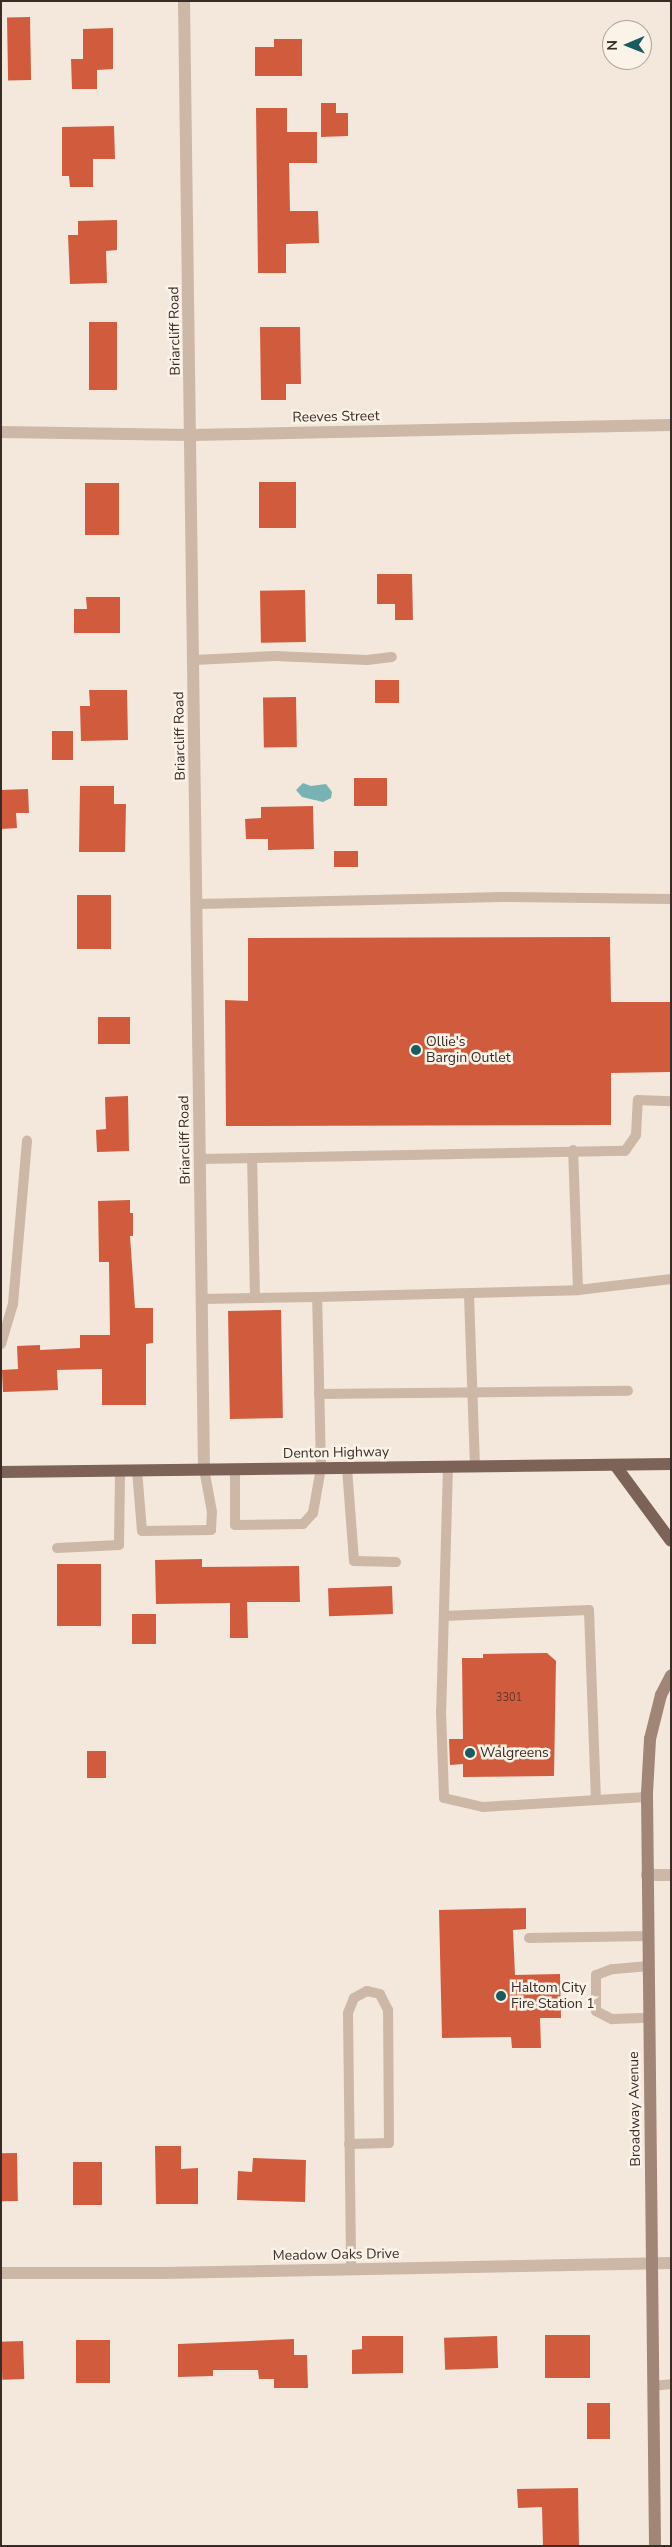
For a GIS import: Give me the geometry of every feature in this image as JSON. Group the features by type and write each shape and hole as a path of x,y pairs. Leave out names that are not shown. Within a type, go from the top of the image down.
{"main road":[{"name":"Denton Highway","path":"1,1472 671,1464"},
{"path":"615,1465 671,1540"},
{"name":"Broadway Avenue","path":"655,2546 647,1797 650,1739 662,1695 671,1675"}],"street":[{"name":"Briarcliff Road","path":"184,1 204,1470"},
{"name":"Reeves Street","path":"1,432 191,435 671,425"},
{"path":"648,1875 671,1874"},
{"name":"Meadow Oaks Drive","path":"1,2273 351,2270 671,2263"}],"lane":[{"path":"194,660 275,656 367,660 392,656"},
{"path":"197,904 504,896 671,899"},
{"path":"200,1158 573,1150 625,1151 636,1135 638,1100 671,1101"},
{"path":"1,1344 13,1304 27,1141"},
{"path":"573,1150 578,1290"},
{"path":"252,1158 255,1298"},
{"path":"202,1299 469,1295 578,1290 671,1279"},
{"path":"469,1295 475,1466"},
{"path":"235,1469 235,1525 303,1524 313,1513 321,1468 317,1297"},
{"path":"319,1394 628,1391"},
{"path":"448,1467 441,1711 444,1798 483,1807 647,1797"},
{"path":"347,1468 354,1561 396,1562"},
{"path":"57,1548 119,1545 120,1470"},
{"path":"137,1470 142,1531 211,1530 212,1512 204,1470"},
{"path":"444,1616 589,1610 596,1800"},
{"path":"529,1938 648,1936"},
{"path":"649,1966 612,1969 596,1975 596,2011 612,2019 649,2018"},
{"path":"350,2144 388,2143 388,2010 380,1994 366,1991 354,1998 348,2013 351,2270"},
{"path":"654,2386 671,2384"}],"water":[{"path":"303,783 311,786 326,784 332,792 331,798 323,802 302,797 296,790"}],"building":[{"path":"7,17 30,17 31,80 8,80"},
{"path":"113,28 113,69 97,70 97,89 72,89 71,59 83,59 83,29"},
{"path":"274,39 302,39 302,76 255,76 255,47 274,47"},
{"path":"321,103 336,103 336,113 348,113 348,136 321,137"},
{"path":"256,108 287,108 287,132 317,132 317,163 289,163 290,211 318,211 319,243 286,244 286,273 258,273"},
{"path":"114,126 115,159 93,159 93,187 70,187 69,176 62,176 62,127"},
{"path":"117,220 117,250 106,251 107,283 70,284 68,235 78,235 78,221"},
{"path":"89,322 117,322 117,390 89,390"},
{"path":"260,327 300,327 301,384 286,384 286,400 261,400"},
{"path":"259,482 296,482 296,528 259,528"},
{"path":"85,483 119,483 119,535 85,535"},
{"path":"377,574 412,574 413,620 395,620 395,604 377,604"},
{"path":"305,590 306,642 261,643 260,591"},
{"path":"86,597 120,597 120,633 74,633 74,609 87,609"},
{"path":"375,680 399,680 399,703 375,703"},
{"path":"89,690 127,690 128,740 81,741 80,706 90,706"},
{"path":"296,697 297,747 264,748 263,698"},
{"path":"52,731 73,731 73,760 52,760"},
{"path":"354,778 387,778 387,806 354,806"},
{"path":"80,786 114,786 114,804 126,804 125,852 79,852"},
{"path":"28,789 29,813 16,813 17,828 1,829 1,790"},
{"path":"313,806 314,849 268,850 268,839 246,839 245,819 261,818 261,807"},
{"path":"334,851 358,851 358,867 334,867"},
{"path":"77,895 111,895 111,949 77,949"},
{"path":"610,937 611,1002 671,1002 671,1072 611,1073 611,1125 226,1126 225,1000 248,1001 248,938"},
{"path":"98,1017 130,1017 130,1044 98,1044"},
{"path":"128,1096 129,1151 97,1152 96,1130 106,1129 105,1097"},
{"path":"130,1200 130,1213 133,1213 133,1236 130,1236 135,1308 153,1308 153,1343 146,1344 146,1405 102,1405 102,1369 57,1370 58,1390 3,1392 2,1370 18,1369 17,1346 40,1345 40,1350 80,1348 80,1335 110,1335 109,1262 99,1262 98,1201"},
{"path":"281,1310 283,1418 230,1419 228,1311"},
{"path":"202,1559 202,1567 299,1566 300,1602 247,1602 248,1638 230,1638 230,1603 156,1604 155,1560"},
{"path":"57,1564 101,1564 101,1626 57,1626"},
{"path":"392,1586 393,1614 329,1616 328,1588"},
{"path":"132,1614 156,1614 156,1644 132,1644"},
{"name":"Walgreens","path":"547,1653 556,1661 554,1776 463,1777 463,1764 450,1765 449,1739 463,1739 462,1658 483,1658 483,1654"},
{"path":"87,1751 106,1751 106,1778 87,1778"},
{"name":"Haltom City Fire Station 1","path":"526,1908 526,1929 513,1930 515,1975 560,1974 561,2018 540,2018 541,2048 512,2048 511,2037 442,2038 439,1910"},
{"path":"155,2146 181,2146 181,2169 198,2168 198,2204 156,2204"},
{"path":"1,2153 17,2153 18,2201 2,2201"},
{"path":"253,2158 306,2160 305,2202 237,2200 238,2171 252,2172"},
{"path":"73,2162 102,2162 102,2205 73,2205"},
{"path":"545,2335 590,2335 590,2378 545,2378"},
{"path":"362,2336 403,2336 403,2373 352,2374 352,2350 362,2349"},
{"path":"497,2336 498,2368 445,2370 444,2338"},
{"path":"294,2339 294,2355 307,2355 308,2388 274,2388 274,2379 259,2379 258,2370 213,2370 213,2376 178,2377 178,2344"},
{"path":"76,2340 110,2340 110,2383 76,2383"},
{"path":"23,2341 24,2379 2,2380 1,2342"},
{"path":"587,2403 610,2403 610,2439 587,2439"},
{"path":"578,2488 579,2546 543,2546 542,2507 518,2508 517,2489"}],"place":[{"name":"Ollie's Bargin Outlet","path":"416,1050"},
{"name":"Walgreens","path":"470,1753"},
{"name":"Haltom City Fire Station 1","path":"501,1996"}]}
